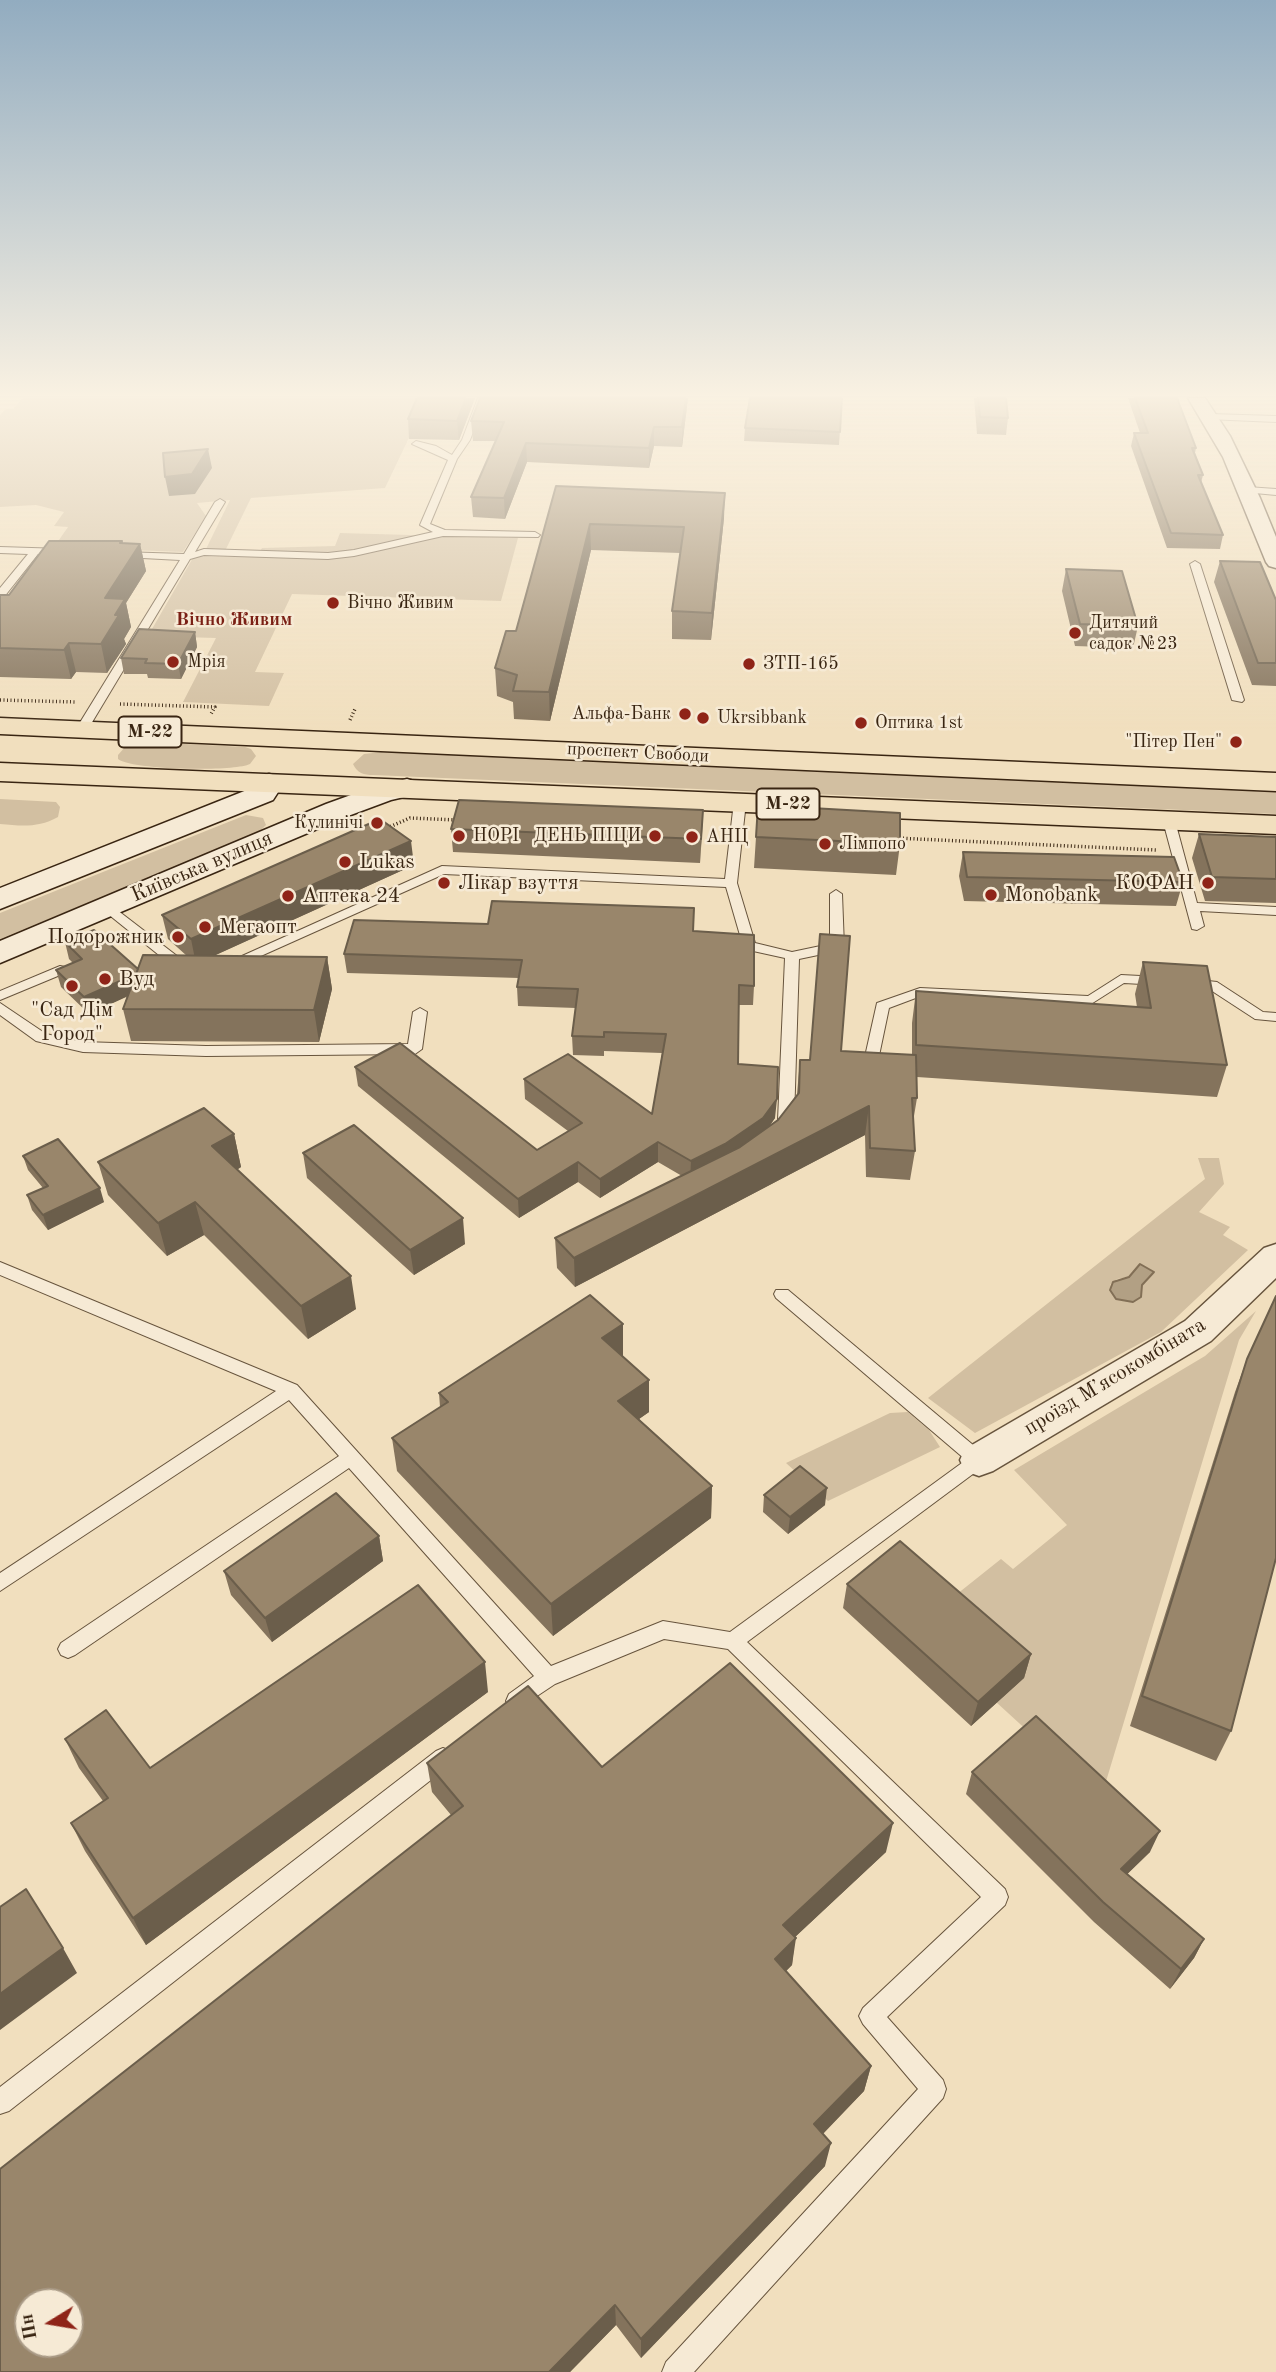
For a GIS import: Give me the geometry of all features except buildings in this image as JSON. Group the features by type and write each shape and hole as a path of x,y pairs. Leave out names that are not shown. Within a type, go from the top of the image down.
{"highway":[{"name":"проспект Свободи","path":"0,726 1276,782"},
{"path":"84,776 112,731"},
{"path":"269,783 300,738"},
{"name":"М-22","path":"0,772 1276,825"}],"main road":[{"name":"Київська вулиця","path":"0,899 263,794 269,783"},
{"name":"Київська вулиця","path":"0,953 337,810 383,793 407,788"}],"street":[{"path":"1255,509 1276,562"},
{"name":"проїзд Мʼясокомбіната","path":"979,1460 1198,1331 1276,1257"}],"lane":[{"path":"82,730 216,509"},
{"path":"432,509 425,525 443,533"},
{"path":"118,554 187,556 204,552 328,556 354,553 443,533 535,535"},
{"path":"0,550 76,552"},
{"path":"0,595 35,551"},
{"path":"1195,564 1238,700"},
{"path":"740,802 731,883 749,946 792,956 837,947 836,894"},
{"path":"1169,821 1197,926"},
{"path":"108,907 204,976 442,870 731,883"},
{"path":"1191,908 1276,911"},
{"path":"775,1136 786,1120 792,956"},
{"path":"0,996 60,970"},
{"path":"869,1070 883,1006 920,992 1091,1000 1121,979 1212,985 1260,1016 1276,1017"},
{"path":"0,1007 41,1038 83,1047 206,1051 415,1049 421,1012"},
{"path":"0,1268 291,1390 548,1677"},
{"path":"733,1641 979,1460 782,1294"},
{"path":"0,1583 291,1390"},
{"path":"68,1649 351,1457"},
{"path":"504,1711 548,1677 663,1630 733,1641 997,1898 871,2016 934,2089 676,2372"},
{"path":"0,2102 460,1745"}],"path":[{"path":"386,828 410,818 465,820"},
{"path":"888,838 1176,850"}],"shaded area":[{"path":"51,509 201,509 206,516 183,552 54,547 68,527 54,526 64,512"},
{"path":"226,509 246,509 226,549 205,551"},
{"path":"340,533 518,538 501,601 292,594 255,672 284,673 269,706 183,702 216,638 148,636 194,556 257,557 262,548 335,546"},
{"path":"147,742 245,747 251,749 256,756 250,764 240,767 204,769 142,766 118,759 125,747"},
{"path":"381,752 1276,789 1276,814 370,775 359,771 353,764 364,754"},
{"path":"0,799 56,802 60,807 58,817 37,825 0,824"},
{"path":"246,815 263,818 266,825 258,833 0,939 0,913"},
{"path":"1198,1158 1219,1158 1224,1184 1199,1212 1230,1227 1223,1235 1248,1250 1161,1332 975,1433 928,1398 1205,1179","holes":["1129,1277 1142,1285 1141,1297 1133,1302 1110,1285 1117,1279"]},
{"path":"1140,1264 1154,1272 1142,1285 1141,1297 1133,1302 1116,1299 1110,1290 1113,1282 1129,1277"},
{"path":"1256,1311 1239,1340 1101,1798 996,1702 942,1606 1001,1559 1013,1569 1067,1525 1014,1470 1205,1356"},
{"path":"908,1412 929,1430 940,1447 828,1501 786,1463 890,1413"}],"place":[{"name":"Вічно Живим","path":"333,603"},
{"name":"Дитячий садок №23","path":"1075,633"},
{"name":"Мрія","path":"173,662"},
{"name":"ЗТП-165","path":"749,664"},
{"name":"Альфа-Банк","path":"685,714"},
{"name":"Ukrsibbank","path":"703,718"},
{"name":"Оптика 1st","path":"861,723"},
{"name":"\"Пітер Пен\"","path":"1236,742"},
{"name":"Кулинічі","path":"377,823"},
{"name":"НОРІ","path":"459,836"},
{"name":"ДЕНЬ ПІЦИ","path":"655,836"},
{"name":"АНЦ","path":"692,837"},
{"name":"Лімпопо","path":"825,844"},
{"name":"Lukas","path":"345,862"},
{"name":"Лікар взуття","path":"444,883"},
{"name":"КОФАН","path":"1208,883"},
{"name":"Monobank","path":"991,895"},
{"name":"Аптека 24","path":"288,896"},
{"name":"Мегаопт","path":"205,927"},
{"name":"Подорожник","path":"178,937"},
{"name":"Вуд","path":"105,979"},
{"name":"\"Сад Дім Город\"","path":"72,986"}],"district":[{"name":"Вічно Живим","path":"234,620"}]}
